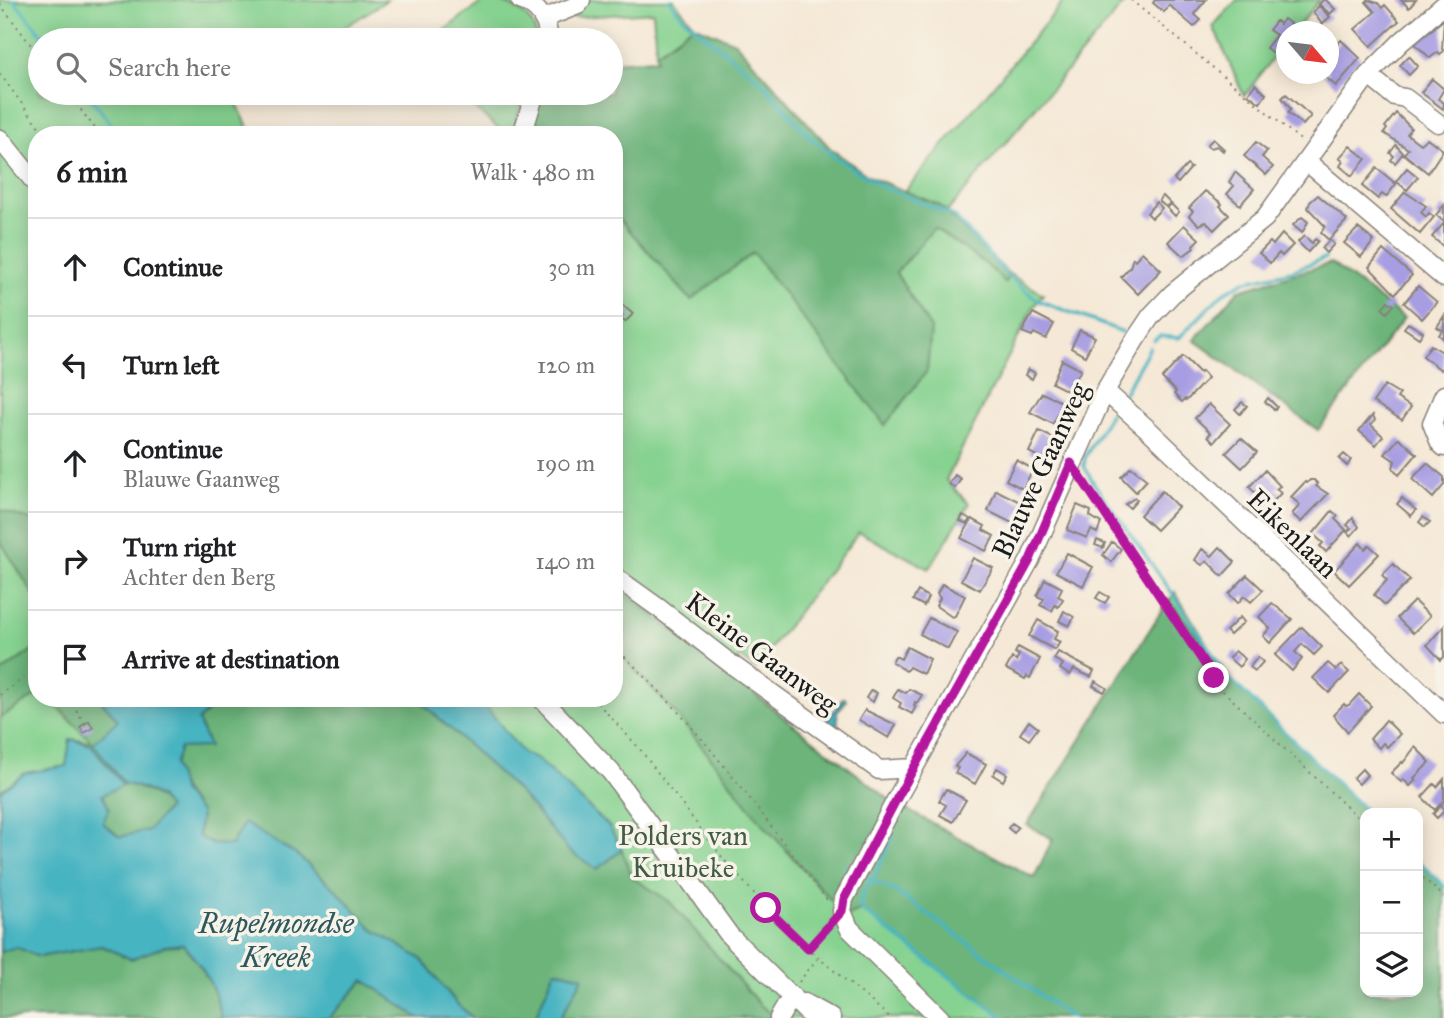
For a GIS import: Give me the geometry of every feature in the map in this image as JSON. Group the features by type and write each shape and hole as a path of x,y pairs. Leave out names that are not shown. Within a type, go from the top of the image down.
{"street":[{"path":"520,0 537,9 547,28"},
{"path":"543,19 578,5 581,0"},
{"name":"Blauwe Gaanweg","path":"842,911 844,899 861,865 1030,560 1071,463 1120,362 1151,316 1172,294 1256,227 1368,75 1444,5"},
{"path":"1368,75 1394,96 1405,98 1438,123"},
{"path":"525,126 531,105"},
{"path":"0,139 28,174"},
{"path":"1309,156 1444,278"},
{"name":"Eikenlaan","path":"1105,391 1161,441 1444,714"},
{"path":"1444,395 1432,423 1444,447"},
{"name":"Kleine Gaanweg","path":"623,583 879,770 896,800"},
{"path":"550,707 611,772 730,936 813,1018"},
{"path":"879,770 914,768"},
{"path":"842,911 849,928 940,1018"},
{"path":"779,1018 791,995"},
{"path":"791,995 831,1018"}],"path":[{"path":"1131,0 1309,156"},
{"path":"0,4 28,41"},
{"path":"0,74 38,126"},
{"path":"77,105 93,126"},
{"path":"1071,463 1222,690 1360,819"},
{"path":"623,655 651,680 708,745 835,911 842,911"},
{"path":"0,695 28,675"},
{"path":"74,707 84,723"},
{"path":"601,707 639,748 725,860 766,908 818,958 891,1018"},
{"path":"1423,878 1444,897"},
{"path":"808,949 842,911"},
{"path":"791,995 818,958"}],"green space":[{"name":"Polders van Kruibeke","path":"0,0 387,0 344,28 28,28 28,105 237,105 248,126 28,126 28,707 623,707 623,223 691,300 753,252 885,424 931,329 896,273 934,227 987,265 1005,282 1009,274 1043,294 1033,308 946,480 969,504 929,569 859,532 755,669 740,657 726,672 894,803 1034,878 1053,839 1027,825 1175,592 1227,676 1363,808 1360,808 1360,997 1423,997 1423,866 1444,886 1444,1018 0,1018"},
{"path":"485,0 503,3 519,10 534,28 447,28"},
{"path":"585,0 674,0 694,25 656,53 653,12 553,19"},
{"path":"1065,0 1127,0 947,212 939,205 904,192"},
{"path":"1237,0 1320,0 1302,21 1276,21 1276,54 1244,96 1213,26"},
{"path":"694,25 735,42 830,148 868,176 939,205 1009,274 1005,283 987,265 934,228 896,273 931,329 927,371 885,425 753,253 691,300 623,223 623,126 538,126 533,120 537,105 623,105 623,61 657,59 656,53"},
{"path":"471,105 521,105 515,126 496,126"},
{"path":"1331,263 1404,318 1318,430 1194,340 1239,290"},
{"path":"0,510 28,519 28,586 0,541"},
{"path":"623,592 894,803 1034,878 1053,839 1027,825 1169,599 1227,676 1363,808 1360,808 1360,997 1423,997 1423,866 1444,886 1444,1018 1004,1018 861,910 846,917 762,823 677,715 623,658"},
{"path":"28,653 28,701 0,718 0,673"},
{"path":"58,707 107,707 119,720 124,783 149,792 168,808 149,830 120,837 102,823 102,795 122,785 91,745 70,739 92,742"},
{"path":"212,707 427,707 520,793 571,852 597,869 622,850 633,878 669,901 760,1005 776,1018 560,1018 583,977 555,970 535,1018 473,1018 458,1005 421,959 374,930 334,888 297,855 212,844 198,836 201,813 177,780 174,766 179,748"},
{"path":"183,944 208,978 222,1018 0,1018 0,952 17,947 38,957 102,946 131,959 165,946"},
{"path":"364,980 419,1018 329,1018"}],"water":[{"path":"843,698 846,701 837,712 838,730 826,722"},
{"name":"Rupelmondse Kreek","path":"107,707 212,707 198,720 209,747 180,748 174,765 183,793 201,813 198,836 212,844 231,845 244,823 297,855 334,888 374,930 421,959 458,1005 473,1018 419,1018 364,980 329,1018 222,1018 208,978 183,944 165,946 131,959 102,946 38,957 17,947 0,952 0,791 25,773 66,766 70,739 91,745 123,785 102,795 109,808 103,823 120,837 149,830 168,808 159,797 124,783 93,743 118,720"},
{"path":"427,707 486,707 523,753 538,760 609,826 622,850 597,869 570,852 520,793"},
{"path":"555,970 583,977 560,1018 535,1018"}],"building":[{"path":"1155,0 1206,0 1194,14 1201,20 1194,27 1169,5 1164,12 1153,3"},
{"path":"1323,0 1335,9 1330,14 1319,4"},
{"path":"1368,0 1378,3 1382,8 1385,5 1399,21 1371,46 1355,29 1375,12 1366,2"},
{"path":"1401,0 1416,0 1409,8"},
{"path":"1319,6 1330,17 1320,21 1313,12"},
{"path":"1444,19 1444,51 1430,58 1415,44"},
{"path":"1276,21 1276,35 1269,30"},
{"path":"1276,35 1276,55 1266,48"},
{"path":"1341,40 1360,58 1339,82"},
{"path":"1409,56 1418,66 1409,75 1400,65"},
{"path":"1432,79 1444,89 1438,99 1444,103 1443,109 1421,92"},
{"path":"1255,84 1266,94 1260,103 1248,94"},
{"path":"1286,94 1311,116 1303,125 1288,113 1291,109 1282,98"},
{"path":"1396,113 1411,128 1407,134 1420,144 1427,138 1443,150 1428,173 1404,154 1408,149 1384,133 1387,129 1385,127"},
{"path":"1213,139 1223,151 1217,146 1211,148 1207,145"},
{"path":"1256,142 1267,151 1262,157 1273,167 1266,175 1244,156"},
{"path":"1396,145 1403,153 1395,163 1391,160 1394,156 1390,153"},
{"path":"1350,146 1366,159 1352,176 1340,166 1343,161 1339,158"},
{"path":"1187,165 1191,168 1178,183 1174,179"},
{"path":"1377,168 1396,184 1386,197 1382,194 1378,199 1362,186"},
{"path":"1407,168 1418,177 1407,190 1396,181"},
{"path":"1235,172 1254,189 1240,205 1227,194 1234,186 1229,182"},
{"path":"1205,191 1222,204 1220,206 1229,215 1214,230 1206,222 1199,225 1189,216 1193,211 1189,208"},
{"path":"1405,192 1426,206 1421,212 1426,217 1429,213 1434,217 1420,234 1391,209"},
{"path":"1318,195 1347,220 1329,240 1321,233 1325,226 1308,208"},
{"path":"1163,196 1170,203 1166,207 1159,201"},
{"path":"1156,202 1162,208 1152,218 1147,213"},
{"path":"1171,204 1179,212 1175,216 1167,208"},
{"path":"1444,205 1444,222 1436,215"},
{"path":"1302,217 1308,222 1302,233 1293,225"},
{"path":"1444,223 1444,247 1432,237"},
{"path":"1184,225 1199,239 1193,245 1194,248 1183,256 1168,242"},
{"path":"1358,228 1374,241 1361,257 1344,243"},
{"path":"1282,234 1293,245 1282,256 1279,253 1270,263 1259,253 1270,242 1273,245"},
{"path":"1304,236 1312,243 1315,239 1318,241 1308,252 1298,242"},
{"path":"1329,240 1334,244 1326,253 1322,249"},
{"path":"1383,250 1412,275 1395,294 1369,267"},
{"path":"1142,252 1161,270 1138,294 1121,277 1130,267 1133,258 1135,260"},
{"path":"1418,286 1437,302 1422,319 1404,303"},
{"path":"1388,301 1394,305 1387,313 1382,308"},
{"path":"623,305 633,314 625,322 623,320"},
{"path":"1033,313 1054,324 1046,339 1034,333 1032,336 1022,332"},
{"path":"1444,316 1444,339 1439,335 1442,330 1437,327"},
{"path":"1408,323 1423,332 1419,338 1404,328"},
{"path":"1080,330 1095,337 1085,356 1071,348"},
{"path":"1431,345 1444,353 1441,370 1423,356"},
{"path":"1183,356 1208,378 1182,402 1162,378"},
{"path":"1062,360 1081,370 1068,391 1052,383"},
{"path":"1028,369 1035,373 1032,379 1025,375"},
{"path":"1385,385 1400,394 1397,398 1411,407 1402,420 1373,402"},
{"path":"1042,393 1064,403 1053,424 1030,412"},
{"path":"1268,398 1277,407 1275,410 1265,402"},
{"path":"1242,402 1247,406 1240,414 1235,409"},
{"path":"1209,404 1230,424 1214,442 1208,436 1211,433 1195,418"},
{"path":"1373,415 1375,420 1371,425 1383,436 1376,445 1359,431"},
{"path":"1039,431 1055,439 1044,460 1029,452"},
{"path":"1241,438 1257,452 1242,468 1226,453"},
{"path":"1399,438 1417,454 1399,475 1393,468 1395,461 1385,454"},
{"path":"1344,454 1351,460 1347,466 1339,459"},
{"path":"1016,460 1033,469 1023,489 1006,480"},
{"path":"1427,463 1444,477 1444,485 1433,498 1412,479"},
{"path":"1131,467 1147,480 1136,492 1121,477"},
{"path":"1265,470 1280,486 1276,489 1281,493 1269,506 1249,487"},
{"path":"955,475 961,479 955,488 949,484"},
{"path":"1310,480 1314,480 1318,484 1316,486 1328,494 1301,522 1292,514 1300,505 1291,497"},
{"path":"996,490 1024,504 1014,524 988,511"},
{"path":"1162,491 1178,507 1156,530 1140,515"},
{"path":"1135,498 1137,500 1130,508 1125,504"},
{"path":"1402,498 1416,510 1411,516 1397,504"},
{"path":"1077,505 1091,511 1090,516 1101,523 1097,533 1091,530 1087,538 1067,530"},
{"path":"1332,511 1338,516 1335,519 1346,530 1326,552 1320,546 1323,543 1313,534"},
{"path":"963,515 970,519 967,524 960,521"},
{"path":"1423,517 1430,522 1425,527 1419,522"},
{"path":"1353,518 1359,527 1351,536 1347,532 1351,528 1347,525"},
{"path":"972,519 985,526 983,530 994,536 986,551 961,538"},
{"path":"1097,540 1105,543 1103,548 1095,545"},
{"path":"1112,542 1121,549 1111,562 1103,555"},
{"path":"1360,543 1365,549 1369,545 1379,554 1349,585 1334,571"},
{"path":"1220,547 1235,562 1222,576 1207,561 1202,565 1195,560 1202,549 1212,556"},
{"path":"1067,553 1093,567 1083,586 1056,572"},
{"path":"973,558 993,568 980,590 961,580"},
{"path":"1393,564 1410,580 1385,605 1374,595 1387,580 1382,575"},
{"path":"1247,575 1263,590 1251,602 1244,596 1238,603 1229,594"},
{"path":"1045,579 1062,588 1058,596 1063,599 1052,611 1040,605 1044,599 1037,596"},
{"path":"942,584 965,596 955,616 952,617 936,606 940,598 937,594"},
{"path":"918,591 928,597 924,606 913,600"},
{"path":"1100,592 1109,597 1105,603 1096,598"},
{"path":"1414,601 1430,616 1413,633 1397,618"},
{"path":"1272,603 1292,619 1270,643 1263,636 1270,628 1259,617"},
{"path":"1064,611 1074,617 1069,626 1059,621"},
{"path":"1240,617 1244,622 1230,635 1226,631"},
{"path":"929,618 957,632 948,649 920,634"},
{"path":"1038,620 1058,631 1054,639 1060,642 1055,650 1029,636"},
{"path":"1444,626 1444,657 1441,660 1427,645"},
{"path":"1302,627 1322,647 1314,655 1302,644 1295,652 1302,659 1292,671 1275,655"},
{"path":"907,647 930,659 923,674 909,667 906,671 892,662 895,656 901,659"},
{"path":"1018,647 1040,659 1030,678 1027,676 1025,679 1006,669 1012,658 1016,661 1019,655 1015,653"},
{"path":"1235,651 1245,659 1239,667 1229,658"},
{"path":"1058,652 1094,671 1091,677 1074,669 1070,675 1060,669 1063,664 1054,659"},
{"path":"1258,657 1263,662 1255,671 1250,667"},
{"path":"1328,663 1336,670 1341,665 1349,672 1329,693 1313,678"},
{"path":"1095,681 1107,688 1104,692 1093,686"},
{"path":"898,689 906,693 909,689 922,695 917,703 915,702 912,714 899,707 901,703 893,698"},
{"path":"871,690 877,693 873,702 866,698"},
{"path":"1359,694 1371,706 1348,732 1333,715 1344,704 1349,705"},
{"path":"865,710 896,725 889,738 859,720"},
{"path":"1386,720 1400,734 1387,747 1383,743 1379,748 1370,739"},
{"path":"89,721 93,728 84,733 80,727"},
{"path":"1029,721 1038,728 1029,740 1020,734"},
{"path":"1415,747 1430,762 1410,786 1391,773"},
{"path":"966,753 986,764 975,784 955,773 958,768 955,766"},
{"path":"997,768 1007,774 1003,781 993,775"},
{"path":"1362,769 1367,775 1359,784 1353,778"},
{"path":"1444,779 1444,800 1435,810 1422,797 1434,784 1437,787"},
{"path":"946,789 966,800 953,822 940,815 946,805 939,801"},
{"path":"1442,805 1444,811 1437,818 1433,814"},
{"path":"1012,823 1018,827 1014,833 1008,828"}],"waterway":[{"path":"14,0 36,28"},
{"path":"669,0 684,18 761,81 810,137 833,156 881,186 954,216 1008,276 1037,300 1123,332"},
{"path":"96,105 113,126"},
{"path":"1154,340 1160,336 1179,338 1222,294 1243,282 1292,271 1325,258"},
{"path":"1124,393 1150,347"},
{"path":"1110,414 1085,457 1084,466 1093,482 1173,594 1227,676 1363,808"},
{"path":"864,876 872,881 893,836"},
{"path":"843,865 854,871"},
{"path":"1423,866 1444,886"},
{"path":"1004,1018 860,909 863,892 872,881 894,890 1072,1018"}],"route":[{"path":"766,908 808,949 842,911 844,899 896,800 1030,560 1071,463 1214,678"}]}
